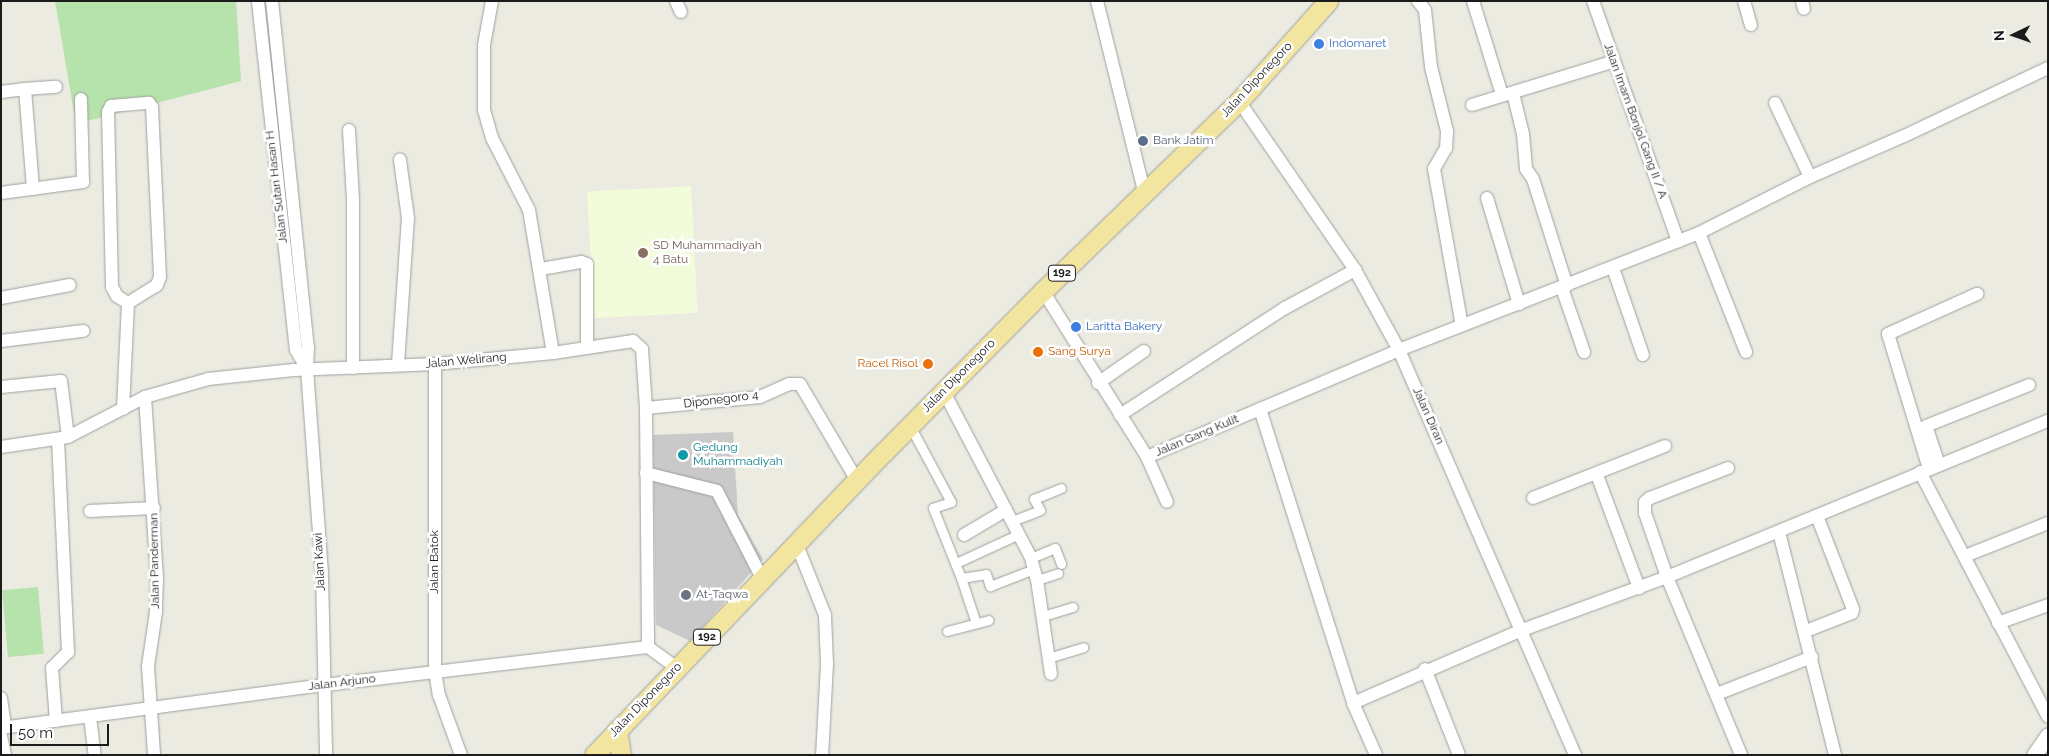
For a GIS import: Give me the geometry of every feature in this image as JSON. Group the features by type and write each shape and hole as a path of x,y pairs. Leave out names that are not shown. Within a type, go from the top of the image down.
{"main road":[{"name":"Jalan Diponegoro","path":"594,755 910,426 1043,291 1145,195 1239,101 1328,1"},
{"path":"617,730 621,755"}],"street":[{"name":"Jalan Sutan Hasan H","path":"258,1 296,350 307,369"},
{"name":"Jalan Kawi","path":"272,1 308,348 307,369 322,574 326,755"},
{"path":"492,1 484,45 484,110 492,138 528,210 541,269 553,353"},
{"path":"1097,1 1145,195"},
{"path":"1418,1 1424,10 1431,67 1447,131 1446,148 1434,169 1462,326"},
{"path":"1473,1 1500,88"},
{"name":"Jalan Imam Bonjol Gang II / A","path":"1593,1 1612,62 1678,241"},
{"path":"1744,1 1751,25"},
{"path":"1472,105 1612,62"},
{"name":"Jalan Gang Kulit","path":"1043,291 1098,383 1147,457 1399,350 1613,268 1699,232 1810,177 1904,136 2048,68"},
{"path":"1,92 56,87"},
{"path":"25,89 33,189"},
{"path":"1514,93 1524,134 1526,169 1532,179 1584,352"},
{"path":"1,193 83,182 81,99"},
{"name":"Jalan Diran","path":"1239,101 1355,270 1399,350 1575,755"},
{"path":"149,103 152,107 160,277 157,285 128,303 117,296 112,287 108,112 111,106 149,103"},
{"path":"1775,104 1810,177"},
{"path":"349,130 353,199 353,368"},
{"path":"398,364 408,218 400,160"},
{"path":"1487,198 1519,304"},
{"path":"1699,232 1746,352"},
{"path":"541,269 581,262 587,264 587,348"},
{"path":"1613,268 1643,354"},
{"path":"1120,415 1285,308 1355,270"},
{"path":"1,298 70,285"},
{"path":"1977,294 1888,334 1930,469 1965,556 2048,717"},
{"path":"123,409 128,303"},
{"path":"1,341 83,331"},
{"name":"Jalan Welirang","path":"1,447 63,438 145,397 218,378 307,369 435,364 553,353 633,341 639,344 646,408 648,647"},
{"path":"1098,383 1144,351"},
{"name":"Jalan Batok","path":"435,364 435,671 439,695 461,755"},
{"path":"1,387 62,381 68,652 52,668 56,721"},
{"name":"Diponegoro 4","path":"646,408 760,397 789,384 800,384 858,482"},
{"path":"1930,469 1926,426 2029,385"},
{"path":"944,392 1019,534 1034,569 1051,674"},
{"name":"Jalan Panderman","path":"145,397 154,508 157,595 148,666 154,755"},
{"path":"1260,409 1353,703 1376,755"},
{"path":"1353,703 1425,669 1522,630 1667,577 2048,421"},
{"path":"910,426 951,502 934,508 956,563 976,623"},
{"path":"1533,498 1597,475 1665,446"},
{"path":"1147,457 1167,502"},
{"path":"1728,468 1645,502 1645,513 1667,577 1741,755"},
{"path":"646,473 717,491 763,580"},
{"path":"1597,475 1639,588"},
{"path":"964,535 1009,516 1040,510 1034,499 1061,488"},
{"path":"90,511 154,508"},
{"path":"1806,631 1852,612 1853,609 1817,516"},
{"path":"1965,556 2048,524"},
{"path":"1779,532 1806,631 1835,755"},
{"path":"956,563 1019,534"},
{"path":"797,545 825,615 827,664 822,755"},
{"path":"961,578 986,574 990,586 1034,569 1059,568 1055,548 1034,569"},
{"path":"1998,623 2048,605"},
{"path":"1043,616 1073,607"},
{"path":"947,632 989,620"},
{"path":"648,647 677,668"},
{"name":"Jalan Arjuno","path":"3,731 56,721 324,685 648,647"},
{"path":"1048,658 1083,647"},
{"path":"1717,694 1812,656"},
{"path":"1425,669 1459,755"},
{"path":"1,698 5,755"},
{"path":"90,717 95,755"},
{"path":"2034,755 2048,735"}],"shaded area":[{"name":"SD Muhammadiyah 4 Batu","path":"691,186 698,313 594,318 587,191"},
{"path":"733,432 738,515 763,559 690,641 656,625 653,435"}],"green space":[{"path":"55,1 236,1 241,81 76,124"},
{"path":"38,587 44,654 8,657 2,590"}],"place":[{"name":"Indomaret","path":"1319,44"},
{"name":"Bank Jatim","path":"1143,141"},
{"name":"SD Muhammadiyah 4 Batu","path":"643,253"},
{"name":"Laritta Bakery","path":"1076,327"},
{"name":"Sang Surya","path":"1038,352"},
{"name":"Racel Risol","path":"928,364"},
{"name":"Gedung Muhammadiyah","path":"683,455"},
{"name":"At-Taqwa","path":"686,595"}]}
